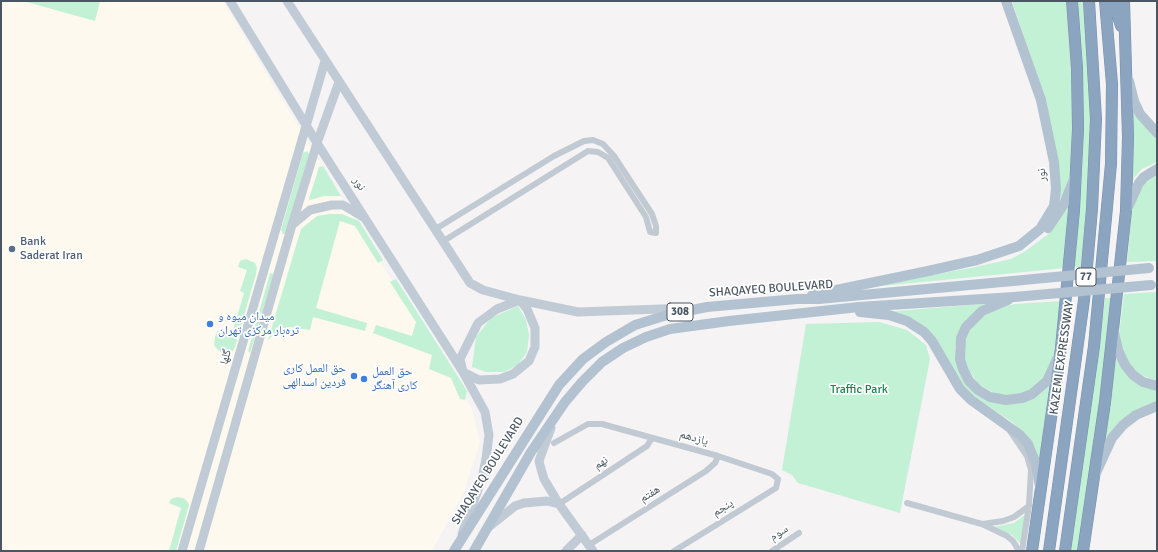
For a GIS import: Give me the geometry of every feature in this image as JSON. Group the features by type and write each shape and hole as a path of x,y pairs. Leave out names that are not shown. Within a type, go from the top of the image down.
{"highway":[{"name":"KAZEMI EXPRESSWAY","path":"1032,551 1061,348 1077,169 1077,68 1072,1"},
{"name":"KAZEMI EXPRESSWAY","path":"1049,551 1084,300 1092,209 1096,120 1090,1"},
{"name":"77","path":"1065,551 1094,346 1111,164 1112,84 1105,1"},
{"path":"1113,1 1125,38"},
{"path":"1083,551 1114,331 1126,211 1128,137 1124,1"}],"main road":[{"name":"نور","path":"230,1 485,412 489,435 482,479 455,549"},
{"path":"287,1 434,230 470,283 483,290 520,300 578,312 707,307"},
{"name":"نور","path":"928,271 978,260 1018,246 1040,229 1054,206 1056,189 1054,162 1041,100 1006,1"},
{"name":"گلها","path":"182,551 325,61"},
{"path":"1126,69 1134,101 1140,114 1157,133"},
{"path":"199,551 292,225 317,143 339,82"},
{"path":"797,298 928,271 972,266 1016,254 1027,248 1045,232 1056,217 1068,195 1077,169"},
{"path":"1126,211 1139,183 1144,177 1157,169"},
{"path":"292,225 310,210 332,205 343,205 365,219"},
{"name":"SHAQAYEQ BOULEVARD","path":"455,549 559,385 584,359 606,342 635,326 666,315 707,307 797,298 818,299 1154,268"},
{"name":"308","path":"555,416 582,382 602,362 623,348 646,337 670,329 835,310 1155,285"},
{"path":"1014,297 982,311 966,326 961,338 960,348 963,368 969,381 978,390 990,397 1006,400 1022,398 1032,394 1047,381 1061,348"},
{"path":"520,300 535,328 535,347 529,361 513,374 500,379 478,380 464,376 460,359 473,330 478,323 496,309 520,300"},
{"path":"835,310 889,315 907,321 916,326 932,341 960,389 971,400 1020,435 1032,451 1036,464 1040,491"},
{"path":"1114,331 1118,350 1133,375 1143,382 1157,386"},
{"path":"234,370 249,375"},
{"path":"1093,480 1112,438 1122,425 1136,415 1157,406"},
{"path":"555,416 539,461 544,479 559,504 591,548"},
{"path":"474,551 531,452 555,416"},
{"path":"216,435 230,440"},
{"path":"200,488 215,493"},
{"path":"487,528 510,510 524,503 547,501 559,504"},
{"path":"566,551 582,535"}],"street":[{"path":"434,230 554,156 584,141 593,140 603,144 614,156 652,214 656,226 656,233 650,232 646,217 608,158 598,152 588,151 442,242"},
{"path":"1005,423 1027,456 1031,470 1029,505 1021,551"},
{"name":"یازدهم","path":"554,443 588,424 602,424 718,456 772,474 778,479"},
{"name":"نهم","path":"559,504 647,446 652,438"},
{"name":"هفتم","path":"591,548 706,471 715,463 718,456"},
{"name":"پنجم","path":"674,551 776,488 778,479"},
{"path":"907,502 982,524 1007,536 1021,551"},
{"path":"982,524 1003,521 1014,517 1029,505"},
{"name":"سوم","path":"772,551 799,533"}],"shaded area":[{"name":"میدان میوه و تره‌بار مرکزی تهران","path":"1,1 223,1 366,239 472,409 480,442 464,492 432,551 1,551"}],"green space":[{"path":"23,1 100,1 95,21"},
{"path":"1012,1 1066,1 1074,101 1070,184 1055,214 1042,90"},
{"path":"1078,1 1084,1 1091,111 1086,218 1081,267 1073,267 1079,30"},
{"path":"1131,103 1157,138 1157,162 1142,169 1134,178 1129,190"},
{"path":"307,151 309,154 285,234 283,234 281,230 303,153"},
{"path":"323,166 341,196 324,196 310,200 309,199 319,167"},
{"path":"1157,172 1157,261 1127,262 1133,200 1145,180"},
{"path":"1073,186 1065,268 851,289 971,268 1011,259 1024,252 1047,235 1060,218"},
{"path":"342,214 359,221 383,260 378,263 355,226 340,221 316,308 367,323 365,331 313,317 310,330 290,327 280,329 268,340 301,229 317,216"},
{"path":"1055,214 1052,220 1008,253"},
{"path":"246,259 255,263 257,268 256,274 235,347 233,351 222,353 214,345 215,337 218,330 232,334 244,293 240,291 247,270 238,267 240,261"},
{"path":"270,273 274,274 250,353 248,351"},
{"path":"396,279 467,391 465,400 460,399 451,378 429,369 432,355 373,333 376,325 412,336 416,322 390,282"},
{"path":"1157,292 1157,381 1136,373 1123,354 1119,335 1124,294"},
{"path":"1105,298 1114,298 1079,551 1071,551"},
{"path":"1061,301 1055,354 1052,365 1038,386 1016,396 996,394 978,384 967,367 965,358 965,342 971,327 981,316 1000,307 1015,304"},
{"path":"993,303 974,312 961,329 955,347 956,360 959,370 1005,404 1052,380 1039,466 1036,450 1028,438 1012,422 968,393 937,342 884,312"},
{"path":"518,306 526,320 529,335 527,352 518,365 504,372 486,372 472,367 476,337 491,318"},
{"name":"Traffic Park","path":"879,322 907,330 926,345 930,359 900,513 798,483 792,475 782,470 806,324"},
{"path":"1116,358 1130,378 1157,390 1157,401 1136,410 1118,423 1108,436 1103,448"},
{"path":"177,497 183,498 189,505 176,551 169,551 181,508 169,503 171,499"},
{"path":"1026,514 1021,544 1012,535 993,527 1014,523"}],"place":[{"name":"Bank Saderat Iran","path":"12,249"},
{"name":"میدان میوه و تره‌بار مرکزی تهران","path":"210,324"},
{"name":"حق العمل کاری فردین اسدالهی","path":"354,376"},
{"name":"حق العمل کاری آهنگر","path":"364,379"}]}
